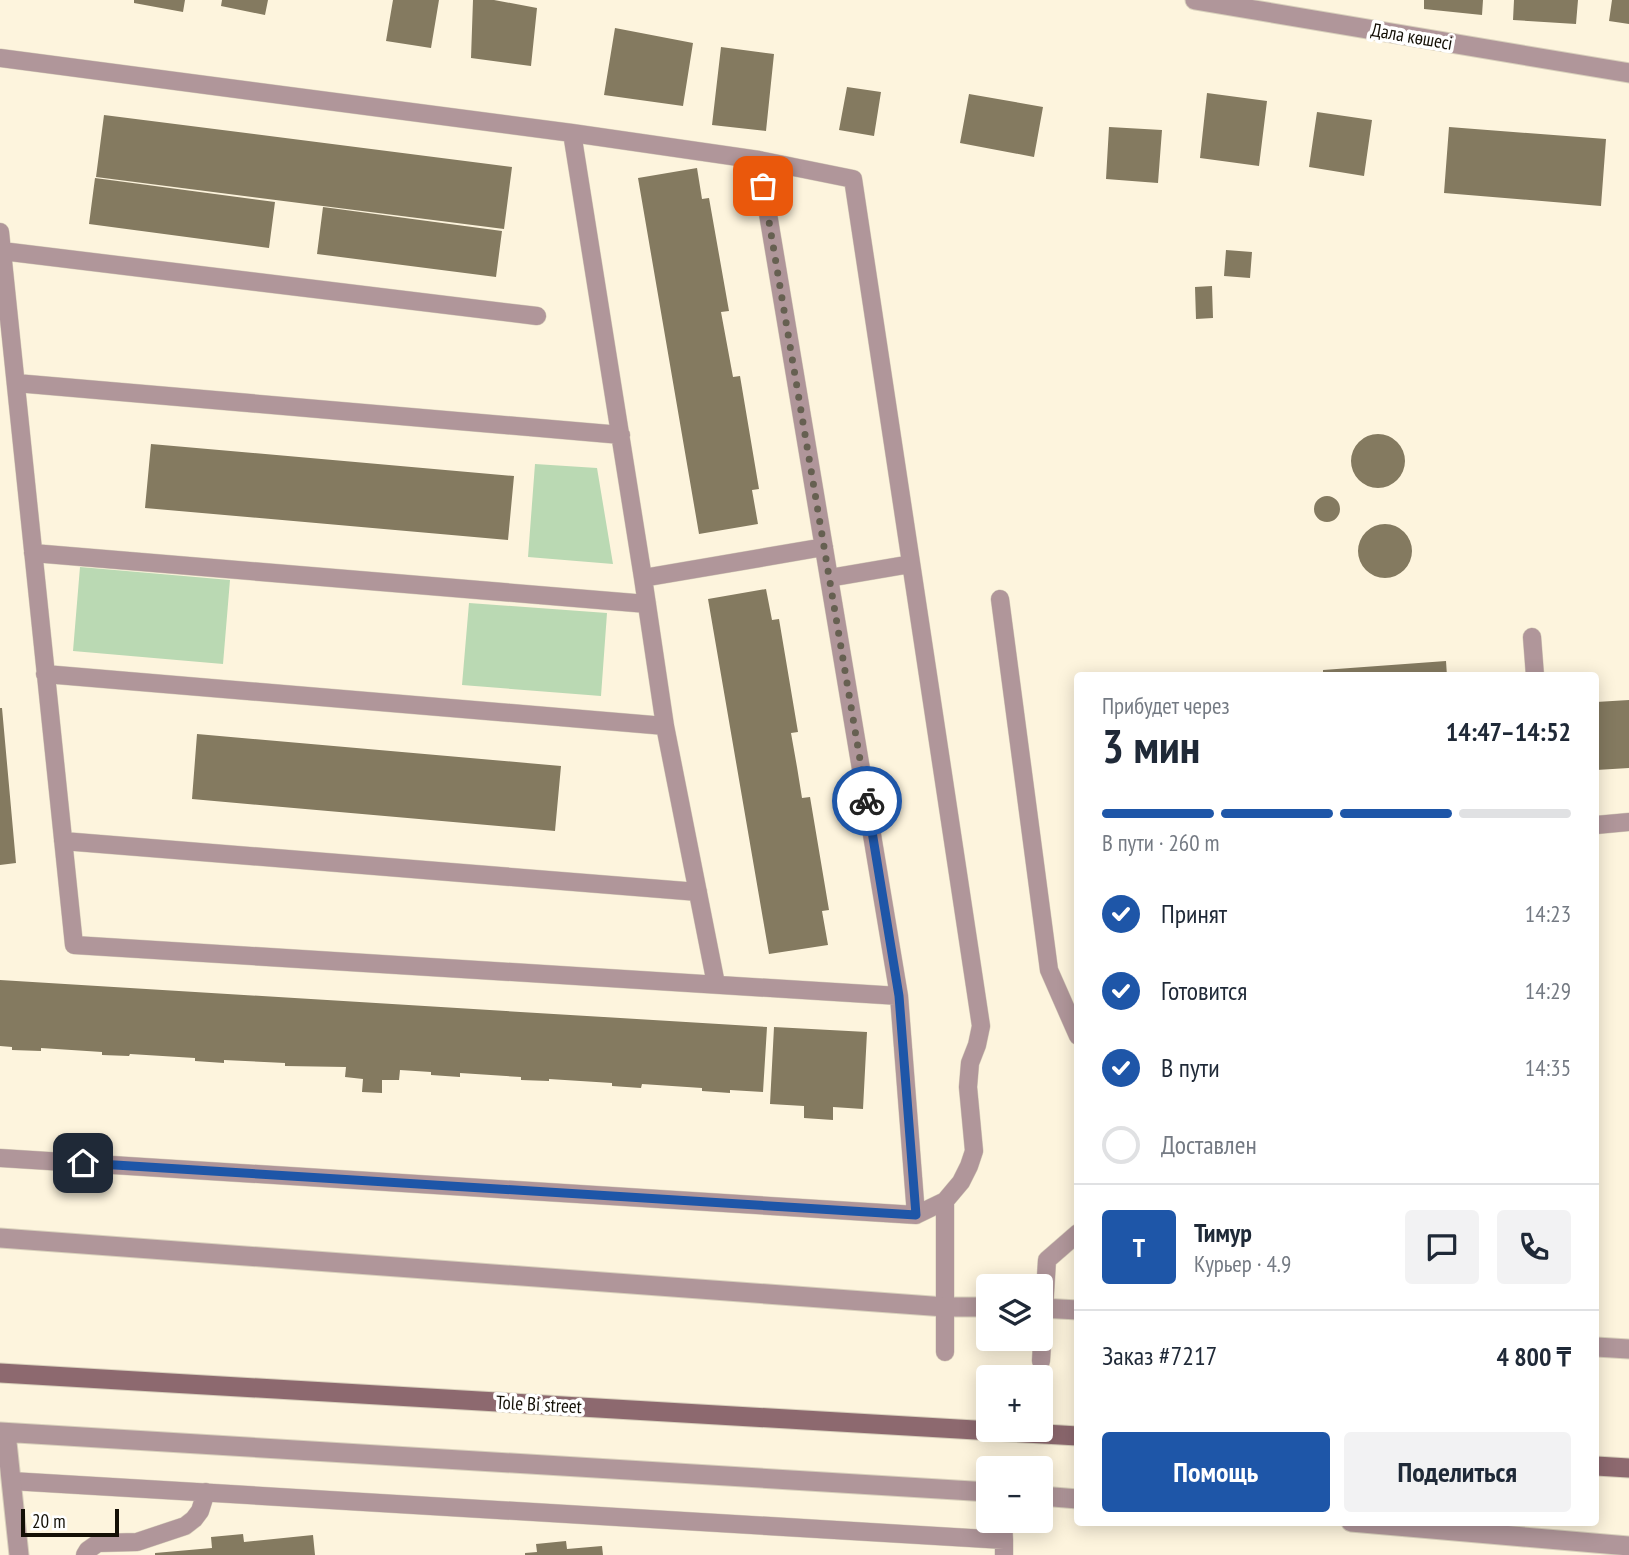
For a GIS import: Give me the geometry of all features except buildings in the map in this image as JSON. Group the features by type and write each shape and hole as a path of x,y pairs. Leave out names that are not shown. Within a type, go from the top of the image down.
{"main road":[{"name":"Tole Bi street","path":"0,1373 1074,1436"},
{"path":"1599,1466 1629,1468"}],"street":[{"name":"Дала көшесі","path":"1195,0 1629,73"},
{"path":"0,1238 945,1307 976,1307"},
{"path":"1053,1309 1074,1310"},
{"path":"1599,1347 1629,1349"},
{"path":"19,1555 3,1433 976,1491"},
{"path":"1053,1497 1074,1499"},
{"path":"1397,1526 1629,1546"}],"lane":[{"path":"0,58 572,132 759,160 853,179 981,1026 978,1045 970,1063 968,1087 974,1151 969,1166 961,1182 945,1201 916,1215 0,1158"},
{"path":"572,132 665,726 716,984"},
{"path":"759,160 899,996 916,1215"},
{"path":"0,232 74,945 899,996"},
{"path":"2,251 537,316"},
{"path":"16,383 621,435"},
{"path":"643,578 824,547"},
{"path":"33,553 647,604"},
{"path":"829,578 911,564"},
{"path":"1000,599 1049,970 1074,1027"},
{"path":"1532,637 1535,672"},
{"path":"45,674 665,726"},
{"path":"1599,825 1629,822"},
{"path":"62,841 698,892"},
{"path":"945,1201 946,1352"},
{"path":"1046,1274 1047,1260 1074,1237"},
{"path":"1041,1351 1041,1361"},
{"path":"11,1480 1004,1547"},
{"path":"85,1555 98,1543 137,1542 185,1526 200,1511 206,1492"}],"green space":[{"path":"535,464 597,468 613,564 528,557"},
{"path":"80,567 230,580 223,664 73,651"},
{"path":"469,603 607,613 601,696 462,685"}],"way so far":[{"path":"763,186 867,801"}],"route":[{"path":"83,1163 916,1215 899,996 867,801"}]}
